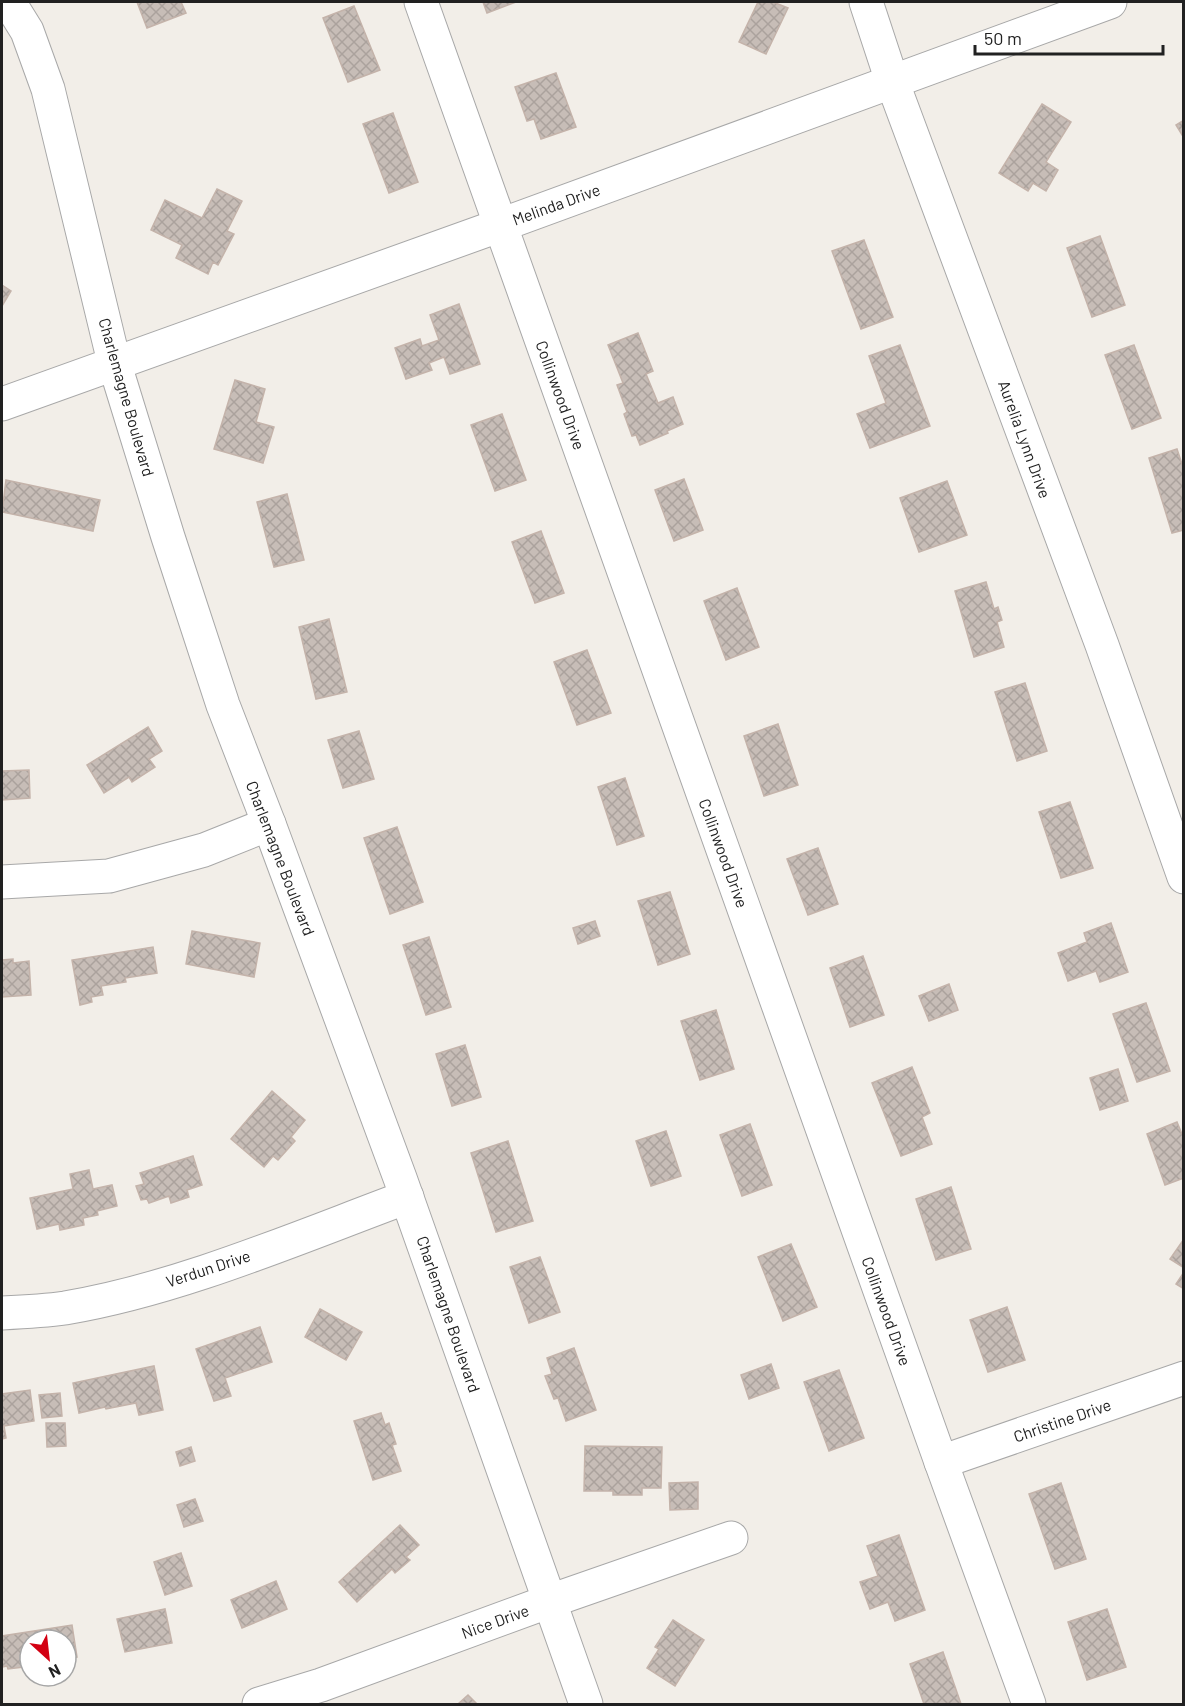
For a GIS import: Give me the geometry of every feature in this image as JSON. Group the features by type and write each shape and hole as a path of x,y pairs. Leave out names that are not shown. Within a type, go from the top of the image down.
{"street":[{"name":"Charlemagne Boulevard","path":"9,2 27,31 48,89 114,362 223,705 407,1197 586,1704"},
{"name":"Collinwood Drive","path":"421,2 1029,1704"},
{"name":"Aurelia Lynn Drive","path":"866,2 892,81 1105,654 1184,877"},
{"name":"Melinda Drive","path":"2,404 501,225 1110,2"},
{"path":"2,882 109,876 204,850 269,824"},
{"name":"Verdun Drive","path":"2,1313 64,1308 120,1296 207,1270 407,1197"},
{"name":"Christine Drive","path":"941,1462 1184,1378"},
{"name":"Nice Drive","path":"259,1704 321,1685 731,1538"}],"building":[{"path":"137,2 181,2 186,13 147,28"},
{"path":"483,2 516,2 487,13"},
{"path":"758,2 773,2 788,8 766,54 739,42"},
{"path":"354,6 380,70 348,82 323,18"},
{"path":"556,73 576,127 541,139 534,119 527,121 515,87"},
{"path":"1042,104 1071,122 1046,162 1058,170 1046,191 1033,183 1028,191 999,173"},
{"path":"393,113 418,182 389,193 363,124"},
{"path":"1184,120 1184,138 1176,125"},
{"path":"217,189 242,201 227,231 234,234 218,265 213,262 208,274 176,258 182,245 151,230 165,200 202,218"},
{"path":"1100,236 1125,305 1092,317 1067,248"},
{"path":"864,240 893,317 861,329 832,251"},
{"path":"2,285 11,291 2,306"},
{"path":"459,304 480,364 450,374 444,357 429,363 432,370 406,379 395,348 420,339 422,346 439,340 430,315"},
{"path":"638,333 653,371 646,374 658,403 673,397 683,424 640,445 636,435 632,436 624,414 627,412 617,385 623,383 608,345"},
{"path":"900,345 930,426 870,448 857,414 886,403 869,356"},
{"path":"1134,345 1161,418 1132,429 1105,355"},
{"path":"235,380 265,389 256,422 274,427 263,463 214,449"},
{"path":"502,414 526,480 495,491 471,425"},
{"path":"1177,449 1184,470 1184,530 1172,533 1149,458"},
{"path":"684,479 703,530 674,541 655,490"},
{"path":"6,480 100,500 93,531 2,512"},
{"path":"947,481 967,535 919,552 900,498"},
{"path":"287,494 304,560 274,567 257,502"},
{"path":"541,531 564,593 535,603 512,542"},
{"path":"986,582 994,609 998,607 1002,620 997,622 1004,647 974,657 955,591"},
{"path":"737,588 759,647 726,660 704,601"},
{"path":"329,619 347,692 316,699 299,627"},
{"path":"587,650 611,713 577,725 554,662"},
{"path":"1025,683 1047,751 1017,761 995,692"},
{"path":"778,724 798,785 764,796 744,736"},
{"path":"148,727 162,751 149,759 155,767 132,782 129,777 104,793 87,765"},
{"path":"359,731 374,779 343,788 328,740"},
{"path":"29,770 30,798 2,800 2,771"},
{"path":"625,778 644,836 617,845 598,787"},
{"path":"1070,802 1093,868 1061,878 1039,812"},
{"path":"397,827 423,902 390,914 364,838"},
{"path":"818,848 838,904 808,915 787,859"},
{"path":"670,892 690,954 658,965 638,901"},
{"path":"595,921 600,936 578,944 573,928"},
{"path":"1111,923 1128,972 1100,982 1096,971 1068,981 1058,953 1087,942 1084,933"},
{"path":"192,931 260,943 254,977 186,964"},
{"path":"429,937 451,1007 426,1015 403,945"},
{"path":"153,947 157,973 125,978 126,982 101,986 103,995 91,997 92,1002 80,1005 72,960"},
{"path":"863,956 884,1015 850,1027 830,968"},
{"path":"13,959 13,963 29,961 31,995 2,997 2,960"},
{"path":"949,984 958,1010 929,1021 919,996"},
{"path":"1146,1003 1170,1071 1137,1082 1113,1014"},
{"path":"716,1010 734,1069 700,1080 681,1021"},
{"path":"465,1045 481,1097 452,1106 436,1054"},
{"path":"912,1067 930,1113 922,1117 932,1144 901,1156 872,1083"},
{"path":"1118,1069 1128,1101 1100,1110 1090,1078"},
{"path":"272,1091 305,1120 291,1137 295,1141 278,1160 273,1156 264,1167 231,1139"},
{"path":"1177,1122 1184,1139 1184,1178 1165,1185 1147,1134"},
{"path":"750,1124 772,1185 742,1196 720,1135"},
{"path":"666,1131 681,1176 651,1186 636,1141"},
{"path":"508,1141 533,1221 496,1232 471,1153"},
{"path":"193,1156 202,1185 187,1190 189,1197 171,1203 169,1196 149,1203 147,1199 141,1200 136,1186 144,1184 140,1173"},
{"path":"89,1170 93,1189 112,1185 117,1206 97,1211 98,1215 83,1218 84,1225 60,1230 59,1224 37,1229 30,1198 73,1189 70,1174"},
{"path":"951,1187 971,1249 936,1260 916,1199"},
{"path":"1184,1239 1184,1268 1170,1259"},
{"path":"791,1244 817,1307 783,1321 758,1257"},
{"path":"540,1257 560,1312 529,1323 510,1267"},
{"path":"1184,1272 1184,1289 1176,1284"},
{"path":"1007,1307 1025,1360 988,1372 970,1320"},
{"path":"320,1309 362,1332 346,1360 305,1337"},
{"path":"260,1327 272,1362 225,1378 231,1396 214,1401 196,1349"},
{"path":"574,1348 596,1410 566,1421 558,1398 554,1399 545,1376 552,1374 547,1358"},
{"path":"771,1364 779,1388 749,1399 741,1375"},
{"path":"154,1366 163,1410 139,1415 136,1403 79,1413 73,1383"},
{"path":"839,1370 864,1438 829,1451 804,1382"},
{"path":"30,1390 34,1421 4,1426 6,1438 2,1439 2,1394"},
{"path":"60,1393 62,1416 42,1418 39,1395"},
{"path":"381,1413 385,1425 389,1423 396,1444 392,1445 401,1471 373,1480 354,1421"},
{"path":"46,1423 65,1423 66,1446 47,1447"},
{"path":"585,1446 662,1447 661,1488 642,1488 642,1495 613,1495 613,1491 584,1491"},
{"path":"191,1447 195,1461 180,1466 176,1452"},
{"path":"698,1482 698,1509 670,1510 669,1483"},
{"path":"1061,1483 1086,1559 1055,1569 1029,1494"},
{"path":"195,1499 203,1521 184,1527 177,1505"},
{"path":"400,1525 419,1545 406,1557 410,1560 395,1573 392,1569 357,1602 339,1582"},
{"path":"899,1535 925,1610 895,1621 888,1602 870,1609 860,1582 878,1576 867,1546"},
{"path":"181,1553 192,1586 165,1595 154,1562"},
{"path":"276,1581 287,1609 242,1628 231,1600"},
{"path":"165,1609 172,1643 125,1652 117,1619"},
{"path":"1107,1609 1126,1667 1087,1680 1068,1622"},
{"path":"673,1620 704,1640 675,1686 647,1668 659,1649 655,1647"},
{"path":"72,1625 72,1628 53,1628"},
{"path":"18,1633 18,1668 2,1667 2,1636"},
{"path":"943,1652 961,1704 924,1704 910,1664"},
{"path":"468,1695 477,1704 458,1704"}]}
